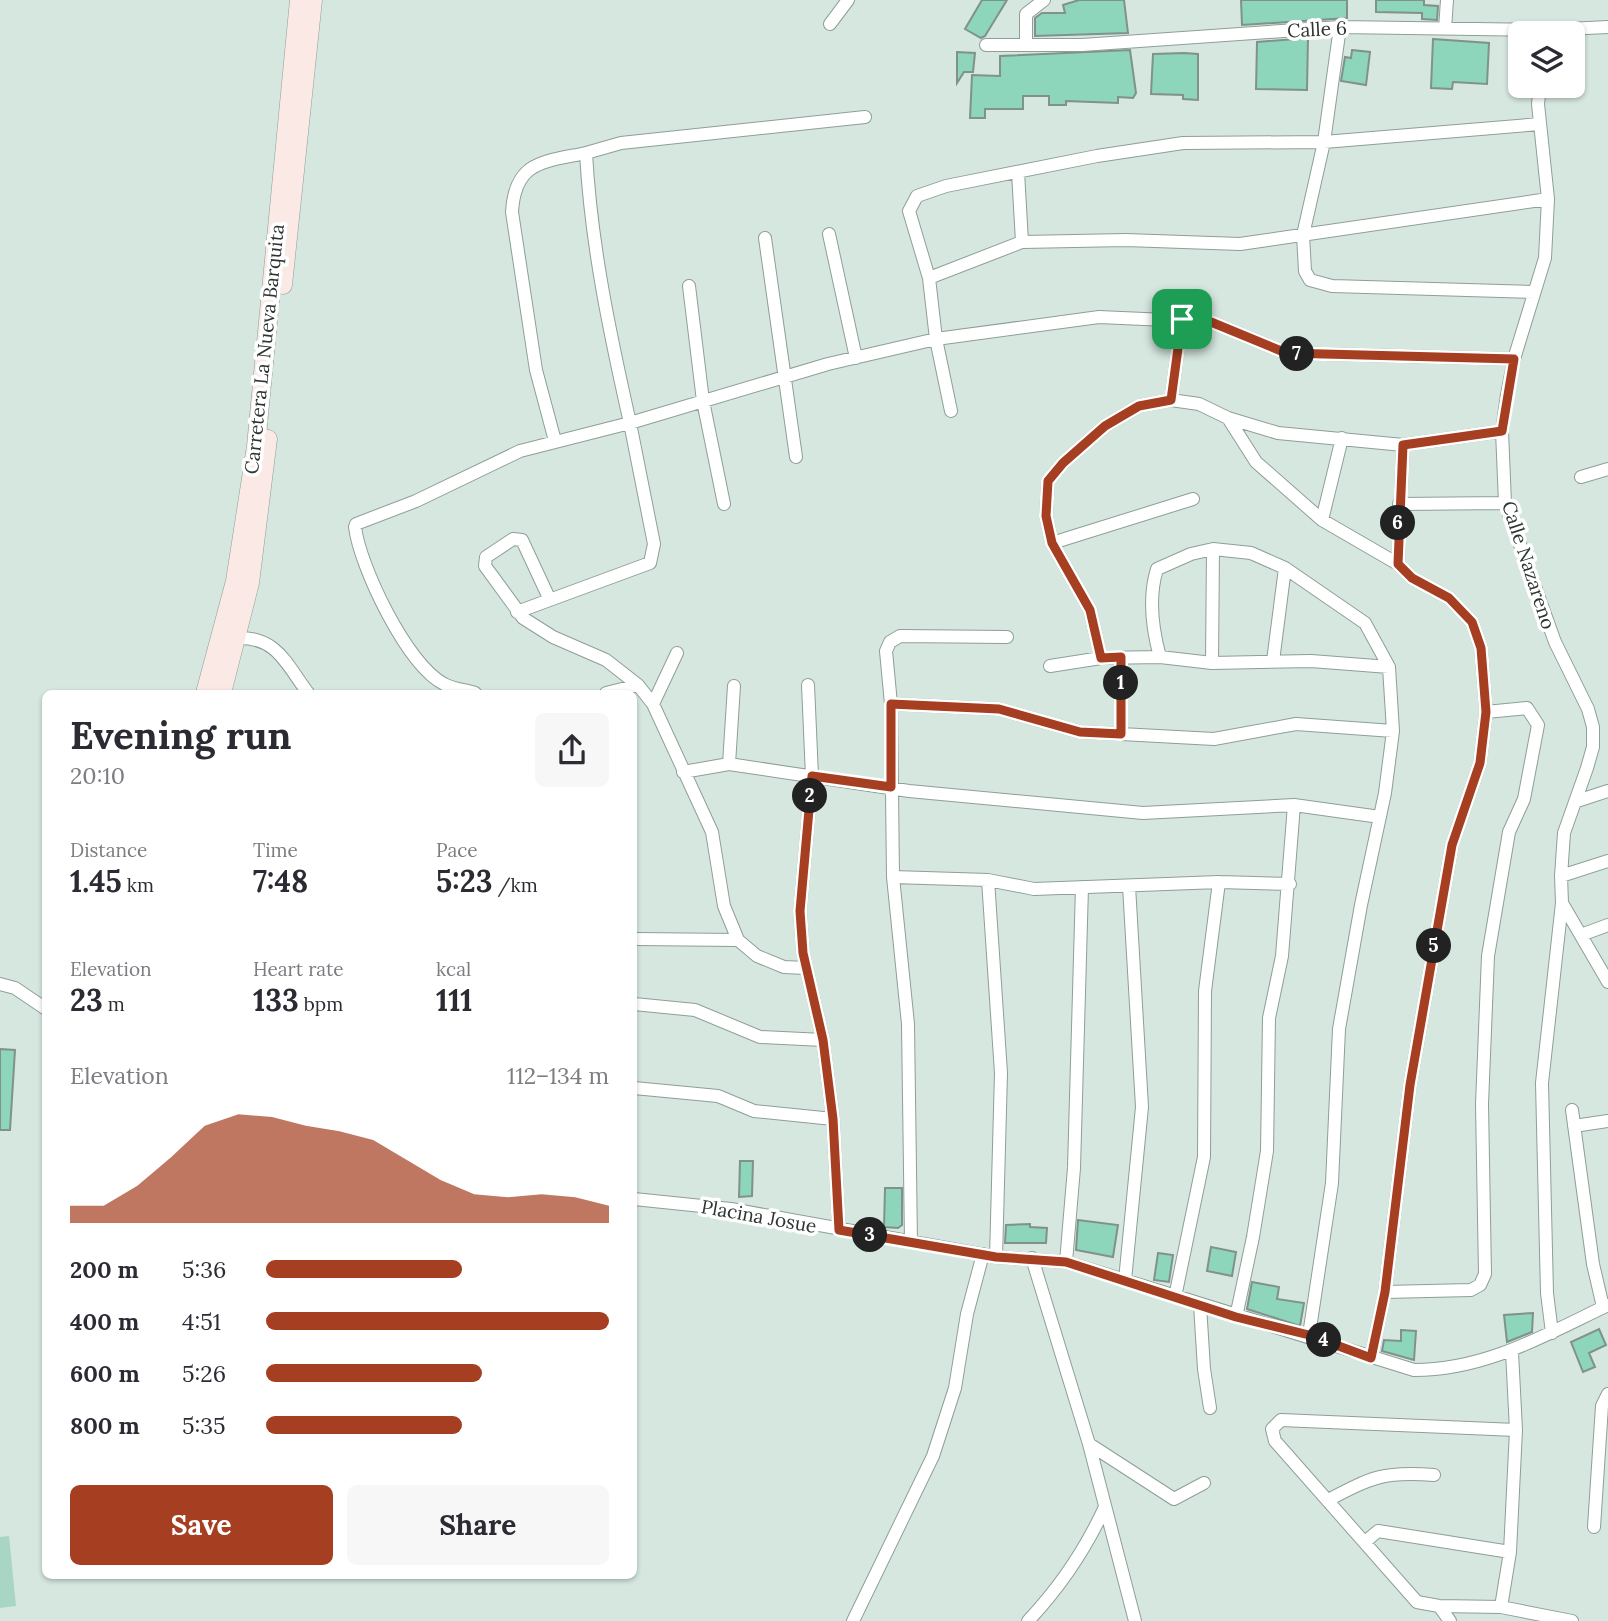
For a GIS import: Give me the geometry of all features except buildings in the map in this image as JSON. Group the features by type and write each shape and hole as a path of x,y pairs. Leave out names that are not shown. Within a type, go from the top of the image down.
{"street":[{"name":"Carretera La Nueva Barquita","path":"261,448 299,0"},
{"name":"Carretera La Nueva Barquita","path":"223,690 236,638 261,448 313,0"},
{"path":"830,24 848,0"},
{"path":"1026,45 1026,14 1044,0"},
{"path":"1445,29 1447,0"},
{"path":"1340,27 1324,142 1303,235 1305,271 1310,280 1319,285 1534,292"},
{"name":"Calle 6","path":"986,45 1082,45 1340,27 1508,31"},
{"name":"Calle 6","path":"1585,29 1608,27"},
{"name":"Calle Nazareno","path":"1540,98 1548,199 1545,258 1514,359 1502,431 1505,503 1555,642 1588,709 1592,727 1593,747 1564,833 1560,876 1562,903 1608,982"},
{"path":"555,441 536,370 512,212 513,188 530,169 621,143 865,117"},
{"path":"951,411 936,339 929,278 909,219 913,201 917,196 946,186 1097,156 1183,143 1324,142 1540,124"},
{"path":"517,612 549,598 642,567 652,558 654,544 604,307 588,195 586,153"},
{"path":"1018,172 1022,242"},
{"path":"929,278 1022,242 1126,240 1217,245 1548,199"},
{"path":"829,234 856,358"},
{"path":"765,238 787,376 796,457"},
{"path":"689,286 703,401 724,504"},
{"path":"441,688 408,650 388,617 355,531 356,524 416,501 520,451 630,423 787,376 936,339 1100,317 1211,322 1286,353 1514,359"},
{"path":"1171,400 1182,319"},
{"path":"1101,658 1090,610 1052,543 1046,516 1048,481 1063,463 1105,426 1139,406 1171,400 1199,404 1228,418 1278,433 1403,445 1502,431"},
{"path":"1228,418 1256,462 1322,520 1398,564 1412,578 1449,598 1472,622 1481,648 1486,712 1480,763 1452,845 1410,1085 1385,1292 1371,1358"},
{"path":"1322,520 1342,438"},
{"path":"1398,564 1403,445"},
{"path":"1581,477 1608,469"},
{"path":"1052,543 1193,499"},
{"path":"1399,504 1505,503"},
{"path":"549,598 522,540 513,539 485,561 485,566 517,612 553,636 606,660 638,685 653,704 712,832 724,906 738,940 757,956 783,967 806,968"},
{"path":"1212,663 1213,549"},
{"path":"1160,657 1154,637 1152,602 1157,569 1191,554 1213,549 1251,553 1285,568 1365,623 1389,667 1393,731 1380,817 1339,1029 1332,1184 1309,1335"},
{"path":"1273,661 1285,568"},
{"name":"Carretera La Nueva Barquita","path":"206,690 243,582"},
{"path":"911,1242 908,1024 893,877 891,704 886,651 890,642 901,636 1007,637"},
{"path":"236,638 255,637 271,644 306,690"},
{"path":"653,704 677,653"},
{"path":"1121,657 1121,734"},
{"path":"1050,666 1101,658 1160,657 1212,663 1273,661 1389,667"},
{"path":"618,690 638,685"},
{"path":"808,685 812,776 800,911 806,968 823,1040 833,1119 839,1230"},
{"path":"729,764 734,686"},
{"path":"891,704 999,709 1080,732 1214,739 1296,724 1393,731"},
{"path":"1385,1292 1471,1290 1480,1285 1485,1275 1482,1104 1488,956 1509,832 1524,799 1538,725 1527,708 1486,712"},
{"path":"683,772 729,764 891,787 1143,813 1294,805 1380,817"},
{"path":"1577,801 1608,791"},
{"path":"1236,1317 1267,1151 1269,1018 1282,956 1290,884 1294,805"},
{"path":"1560,876 1608,861"},
{"path":"893,877 988,880 1034,888 1219,882 1290,884"},
{"path":"988,880 1001,1073 996,1257"},
{"path":"1175,1297 1204,1157 1205,991 1219,882"},
{"path":"1125,1280 1142,1107 1129,886"},
{"path":"1066,1262 1074,1168 1083,887"},
{"path":"1552,1333 1548,1293 1542,1083 1562,903"},
{"path":"1581,935 1608,925"},
{"path":"637,939 738,940"},
{"path":"0,984 15,988 42,1006"},
{"path":"637,1004 695,1010 760,1037 823,1040"},
{"path":"637,1087 718,1096 754,1111 833,1119"},
{"path":"1572,1110 1593,1264 1606,1306"},
{"path":"1574,1126 1608,1121"},
{"name":"Placina Josue","path":"637,1199 731,1209 996,1257 1066,1262 1236,1317 1309,1335 1371,1358 1414,1370 1444,1370 1512,1352 1606,1306"},
{"path":"853,1621 933,1456 955,1388 967,1314 982,1254"},
{"path":"1032,1258 1089,1444 1135,1621"},
{"path":"1200,1305 1204,1369 1210,1408"},
{"path":"1501,1607 1510,1552 1516,1430 1512,1352"},
{"path":"1594,1527 1602,1406 1608,1394"},
{"path":"1516,1430 1281,1420 1272,1429 1275,1441 1416,1602 1439,1606 1501,1607 1568,1620"},
{"path":"1089,1444 1174,1499 1204,1483"},
{"path":"1328,1500 1381,1475 1397,1472 1434,1475"},
{"path":"1028,1621 1057,1591 1085,1550 1104,1509"},
{"path":"1364,1542 1378,1531 1510,1552"},
{"path":"1439,1606 1450,1621"}],"green space":[{"path":"9,1536 16,1606 0,1608 0,1537"}],"route":[{"path":"1182,319 1211,322 1286,353 1514,359 1502,431 1403,445 1398,511 1398,564 1412,578 1449,598 1472,622 1481,648 1486,712 1480,763 1452,845 1410,1085 1385,1292 1371,1358 1309,1335 1236,1317 1066,1262 996,1257 839,1230 833,1119 823,1040 803,953 800,911 812,776 891,787 891,704 999,709 1080,732 1121,734 1121,657 1101,658 1090,610 1052,543 1046,516 1048,481 1063,463 1105,426 1139,406 1171,400 1182,319"}]}
